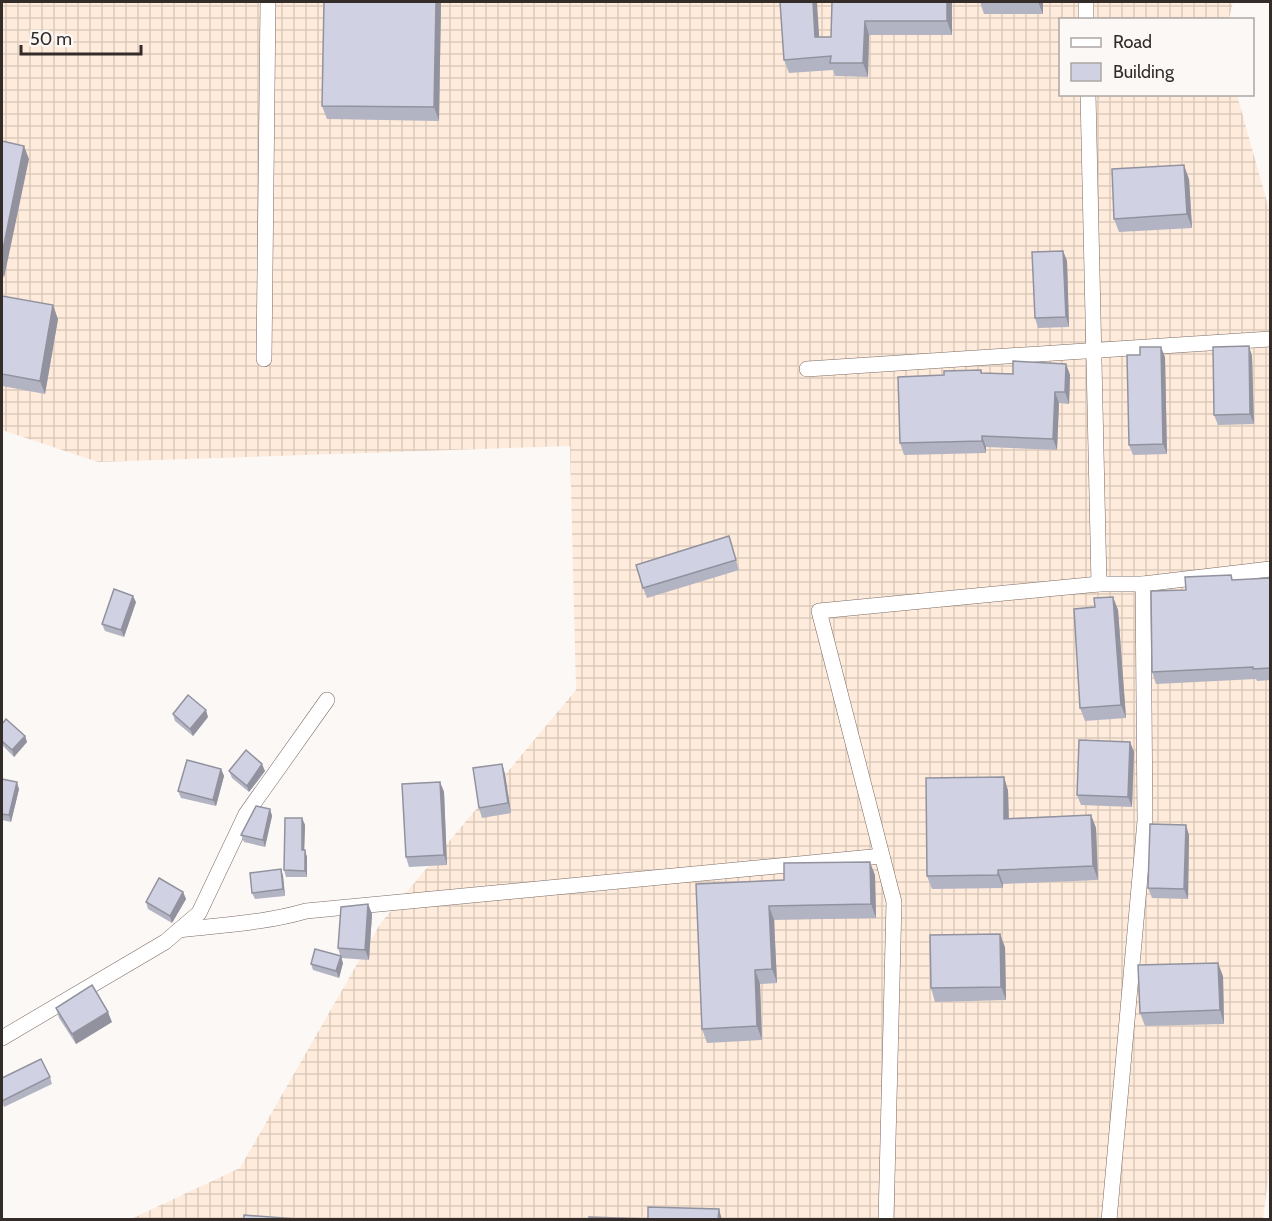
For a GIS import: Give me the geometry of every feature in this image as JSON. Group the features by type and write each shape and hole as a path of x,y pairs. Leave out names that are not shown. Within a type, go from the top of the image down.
{"street":[{"path":"264,359 268,2"},
{"path":"1086,2 1086,18"},
{"path":"1088,96 1099,584"},
{"path":"807,369 1270,339"},
{"path":"886,1220 894,902 819,611 1099,584 1143,584 1270,569"},
{"path":"1109,1220 1145,820 1143,584"},
{"path":"2,1038 165,942 199,913 246,814 327,700"},
{"path":"179,930 255,921 306,911 882,856"}],"shaded area":[{"path":"2,2 1233,2 1229,18 1059,18 1059,96 1237,96 1270,213 1270,1162 1263,1219 131,1219 240,1168 380,924 576,690 570,446 98,462 2,430"}],"building":[{"path":"324,2 436,2 434,107 322,106"},
{"path":"780,2 813,2 815,37 831,37 832,2 947,2 947,21 865,21 863,63 830,63 831,56 784,60"},
{"path":"2,141 24,146 2,254"},
{"path":"1184,165 1187,214 1114,219 1112,169"},
{"path":"1063,251 1066,317 1035,318 1032,252"},
{"path":"2,296 53,305 40,381 2,374"},
{"path":"1249,346 1250,414 1214,415 1213,347"},
{"path":"1140,347 1161,347 1163,444 1129,445 1127,355 1140,355"},
{"path":"1013,361 1066,364 1065,392 1055,392 1053,439 982,436 982,441 900,443 898,377 944,375 944,371 981,370 981,373 1013,374"},
{"path":"729,536 736,560 643,588 636,565"},
{"path":"1231,575 1232,580 1270,578 1270,668 1152,672 1151,591 1186,590 1185,577"},
{"path":"114,589 133,596 121,630 102,624"},
{"path":"1113,597 1121,705 1080,708 1074,609 1095,607 1094,598"},
{"path":"188,695 206,710 190,729 173,714"},
{"path":"6,719 25,736 12,750 2,741 2,724"},
{"path":"1079,740 1130,742 1128,797 1077,795"},
{"path":"246,750 262,764 247,786 229,771"},
{"path":"187,760 221,769 213,800 178,791"},
{"path":"502,764 508,803 479,808 473,768"},
{"path":"1004,777 1004,819 1091,815 1093,866 998,870 998,875 927,876 926,778"},
{"path":"2,779 17,782 9,815 2,814"},
{"path":"440,782 444,855 406,857 402,784"},
{"path":"256,806 270,809 263,840 241,835"},
{"path":"285,818 302,818 302,850 305,850 305,871 284,870"},
{"path":"1150,824 1186,825 1184,889 1148,888"},
{"path":"870,862 871,904 769,906 772,969 755,970 757,1026 702,1029 696,884 784,880 784,863"},
{"path":"281,869 283,889 252,893 250,873"},
{"path":"159,878 183,892 170,916 146,902"},
{"path":"368,904 365,950 338,948 341,907"},
{"path":"1000,934 1001,987 931,988 930,935"},
{"path":"315,949 341,956 336,971 311,964"},
{"path":"1218,963 1220,1010 1140,1013 1138,965"},
{"path":"92,985 108,1012 72,1034 56,1008"},
{"path":"41,1059 50,1077 2,1101 2,1078"},
{"path":"648,1207 719,1209 718,1220 589,1220 589,1217 648,1219"},
{"path":"244,1215 310,1220 244,1220"}]}
